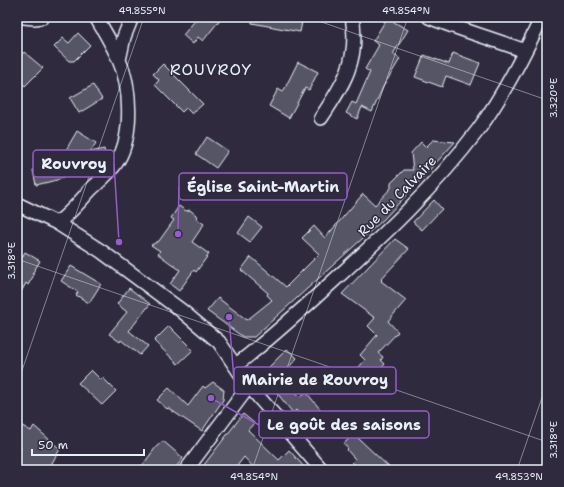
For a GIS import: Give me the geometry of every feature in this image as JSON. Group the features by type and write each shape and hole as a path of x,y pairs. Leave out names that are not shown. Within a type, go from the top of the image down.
{"street":[{"path":"24,17 42,17"},
{"path":"57,223 112,169 119,159 128,133 127,91 119,60 96,17"},
{"path":"119,60 124,38 132,17"},
{"path":"321,118 342,86 350,65 354,40 352,17"},
{"path":"429,17 466,31 495,39 525,51"},
{"name":"Rue du Calvaire","path":"236,365 263,344 374,245 422,196 478,130 509,82 542,17"},
{"path":"17,204 57,223 101,251 182,311 219,342 249,386 322,470"},
{"path":"186,470 249,386"}],"building":[{"path":"198,17 222,17 203,41 198,37 193,44 183,35"},
{"path":"252,17 303,17 300,32 252,23"},
{"path":"387,18 408,30 393,54 400,59 383,87 372,112 362,107 357,119 346,113 352,102 356,104 370,72 365,69 379,45 373,41"},
{"path":"78,33 90,45 74,61 69,61 54,47 63,38 69,43"},
{"path":"24,52 43,68 25,86 17,79 17,59"},
{"path":"453,53 480,63 471,85 446,76 442,87 415,77 424,55 449,64"},
{"path":"298,62 318,72 309,90 305,88 289,118 269,106 278,89 283,92"},
{"path":"163,64 203,104 192,114 186,108 182,112 155,85 159,80 153,74"},
{"path":"93,85 102,99 79,113 70,98"},
{"path":"77,131 96,143 90,152 104,149 106,158 81,165 80,167 69,169 61,179 36,185 33,170 51,165 50,161 66,157 63,155"},
{"path":"207,137 228,151 216,168 196,154"},
{"path":"433,140 455,142 384,219 254,337 243,337 207,311 218,298 247,320 272,300 267,295 268,293 241,270 251,257 286,287 319,254 302,238 314,226 325,238 363,194 375,205 391,188 391,183 404,170 413,170 411,153 421,142 426,147"},
{"path":"434,200 442,209 422,230 413,222"},
{"path":"179,206 186,211 190,210 196,215 197,219 204,224 192,242 209,254 196,272 194,270 179,291 170,284 180,270 158,254 160,251 151,245 159,241 174,220 171,218"},
{"path":"249,217 262,227 250,242 238,233"},
{"path":"395,239 409,249 381,279 381,281 406,300 388,321 398,332 378,353 383,357 381,360 385,364 366,387 362,384 358,388 348,380 365,360 360,355 377,335 368,326 375,318 342,294"},
{"path":"25,252 40,261 32,274 34,275 28,285 26,283 17,299 17,266"},
{"path":"71,266 101,284 89,303 76,295 78,292 61,281"},
{"path":"129,288 150,304 129,331 148,346 140,355 121,340 120,342 109,334 127,312 117,304"},
{"path":"169,326 193,350 178,364 154,341"},
{"path":"287,349 297,358 282,375 300,397 306,392 325,415 314,424 308,418 305,421 296,410 293,413 265,378 265,371"},
{"path":"91,370 101,380 103,378 116,391 102,405 78,383"},
{"path":"213,382 224,390 223,400 202,431 168,408 167,409 157,400 169,388 188,406 203,386 205,388"},
{"path":"243,414 254,423 248,430 279,460 289,450 307,470 256,470 244,457 234,470 200,470"},
{"path":"17,423 31,431 34,426 60,449 48,470 17,470 17,456 21,449 17,446"},
{"path":"353,434 392,470 360,470 352,462 355,459 344,444"},
{"path":"163,441 183,458 174,470 139,470 156,447"}],"place":[{"name":"Église Saint-Martin","path":"178,234"},
{"name":"Rouvroy","path":"119,242"},
{"name":"Mairie de Rouvroy","path":"229,317"},
{"name":"Le goût des saisons","path":"211,398"}],"district":[{"name":"ROUVROY","path":"211,69"}]}
